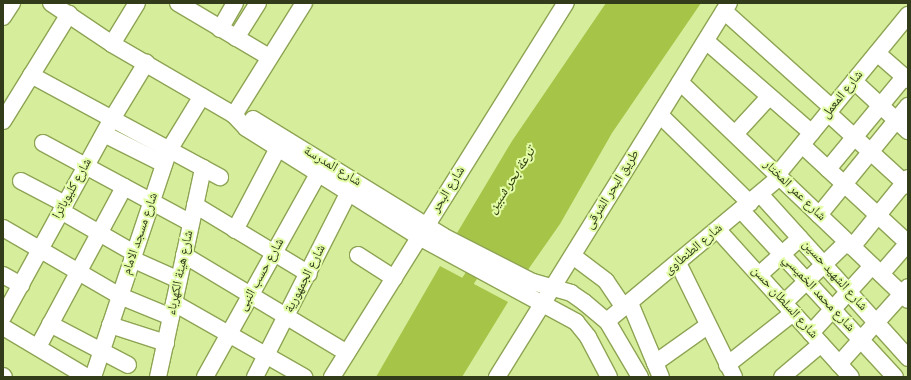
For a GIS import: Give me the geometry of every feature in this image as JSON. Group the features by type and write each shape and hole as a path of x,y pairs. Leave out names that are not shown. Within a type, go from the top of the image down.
{"street":[{"path":"3,16 12,3"},
{"name":"شارع المدرسة","path":"51,3 112,44 234,115 246,128 318,174 352,187"},
{"path":"112,44 137,3"},
{"path":"178,3 198,9 220,29 269,57"},
{"path":"220,29 235,3"},
{"path":"236,38 258,3"},
{"path":"234,115 304,3"},
{"name":"شارع البحر","path":"332,377 566,3"},
{"path":"678,263 707,326 731,373 788,308 806,281 824,264 850,244 907,182 854,137 830,110 727,7"},
{"name":"طريق البحر الشرقى","path":"496,377 573,256 727,7"},
{"path":"3,121 69,14"},
{"name":"شارع المعمل","path":"779,176 830,110 908,16"},
{"path":"706,41 770,97 807,139 828,169 908,243 877,270 848,292 833,310 816,339 785,376"},
{"path":"828,169 880,105 906,78 877,53"},
{"name":"شارع كليوباترا","path":"3,317 112,119 146,63"},
{"path":"32,75 112,119 166,157"},
{"path":"854,81 902,125"},
{"name":"شارع عمر المختار","path":"680,82 877,270 906,294"},
{"name":"شارع مسجد الامام","path":"93,377 166,157 202,96"},
{"path":"735,134 770,97"},
{"path":"819,215 870,152 902,125 908,106"},
{"name":"شارع المدرسة","path":"234,115 252,119 352,187 422,232 530,289"},
{"path":"660,115 750,202"},
{"path":"104,134 166,157 203,168 220,177"},
{"path":"43,143 191,223"},
{"path":"235,230 278,148"},
{"name":"شارع هيئة الكهرباء","path":"158,377 203,168"},
{"name":"شارع حسب النبى","path":"205,377 318,174"},
{"name":"شارع الطنطاوى","path":"607,322 718,230 779,176"},
{"path":"21,181 133,256 179,280"},
{"path":"38,347 124,187"},
{"name":"شارع الجمهورية","path":"255,377 309,274 352,187"},
{"name":"شارع الشهيد حسين","path":"750,202 800,238 908,358"},
{"name":"شارع محمد الخميسي","path":"750,202 781,254 895,377"},
{"path":"195,205 309,274"},
{"path":"3,228 120,296 173,310 229,334 304,377"},
{"name":"شارع السلطان حسن","path":"718,230 851,377"},
{"path":"759,275 800,238"},
{"path":"184,255 347,353"},
{"path":"358,255 394,278"},
{"path":"573,256 606,281 627,306 658,370 707,326"},
{"path":"3,275 21,285"},
{"path":"530,289 553,287 584,302 607,322 640,377"},
{"path":"530,289 542,304 576,322 588,337 609,377"},
{"path":"839,364 876,322 906,294"},
{"path":"50,324 128,365"},
{"path":"110,325 166,343"},
{"path":"3,327 87,377"},
{"path":"903,377 908,372"}],"water":[{"path":"606,3 701,3 612,133 560,224 525,274 457,233 512,141"},
{"path":"440,266 508,302 462,377 376,377"}],"waterway":[{"name":"ترعة بحر شبين","path":"458,295 480,261"}]}
